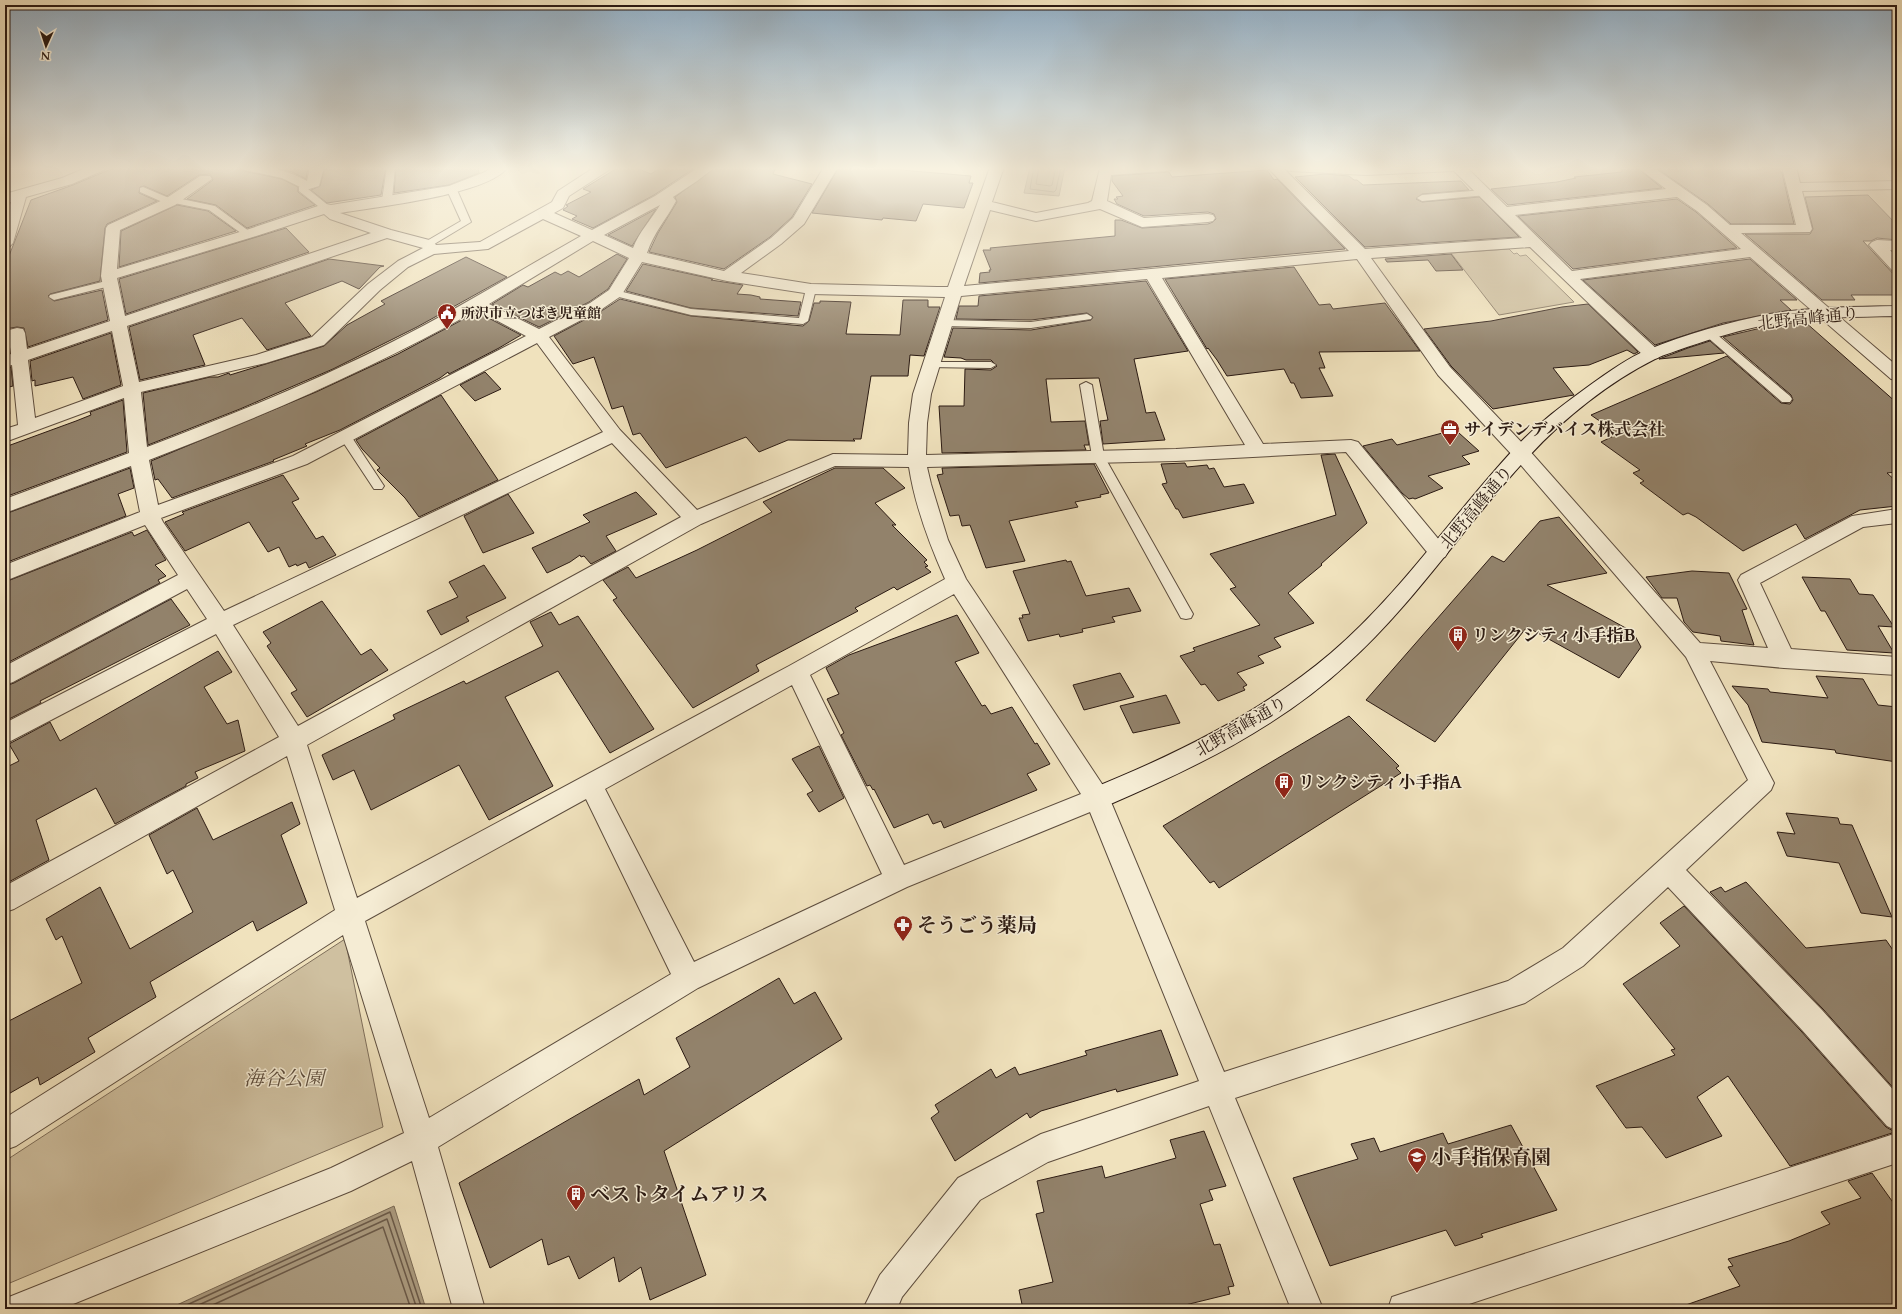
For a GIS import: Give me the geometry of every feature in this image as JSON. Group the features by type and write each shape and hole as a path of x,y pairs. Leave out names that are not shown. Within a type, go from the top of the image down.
{"street":[{"path":"5,243 10,228"},
{"path":"112,228 109,279 117,324 132,389 139,457 150,515 154,524 220,622 294,740 421,1140 469,1309"},
{"path":"109,279 266,228"},
{"path":"370,228 430,247 482,246 516,228"},
{"path":"575,228 638,256 727,276 811,289 954,292 1361,254 1534,242"},
{"path":"5,506 211,430 374,358 477,304 606,228"},
{"path":"5,573 150,515 300,460 540,336 596,306 615,293 638,256 645,236 651,228"},
{"path":"727,276 776,241 791,228"},
{"path":"976,228 954,292 922,394 918,424 917,461 921,484 931,521 938,540 958,582 1097,798 1307,1309"},
{"path":"879,1309 891,1286 969,1189 1040,1149 1217,1089 1515,993 1573,957 1762,783 1694,651 1521,453 1444,371 1361,254 1335,228"},
{"path":"1520,228 1568,276 1652,354"},
{"path":"1726,229 1805,228"},
{"path":"1726,229 1897,374"},
{"path":"12,359 386,234"},
{"path":"1897,246 1877,245 1897,267"},
{"path":"5,436 132,389 260,359 318,341 374,287 403,264 430,247"},
{"path":"1568,276 1753,252"},
{"path":"1151,273 1257,450"},
{"path":"477,304 540,336 614,434 694,519"},
{"name":"北野高峰通り","path":"22,1309 340,1180 421,1140 688,979 898,879 1150,776 1220,741 1279,706 1339,659 1385,614 1521,453 1557,417 1626,368 1652,354 1710,334 1771,319 1826,314 1897,311"},
{"path":"5,336 17,333 12,359 28,428"},
{"path":"5,734 220,622 614,434"},
{"path":"5,900 694,519 833,460 917,461 1176,455 1351,446 1438,552"},
{"path":"1784,659 1748,580 1859,521 1897,516"},
{"path":"5,676 190,578"},
{"path":"5,1135 349,916 591,786 958,582"},
{"path":"1694,651 1784,659 1897,666"},
{"path":"797,672 898,879"},
{"path":"591,786 688,979"},
{"path":"1669,870 1812,1020 1897,1116"},
{"path":"1404,1309 1897,1148"}],"lane":[{"path":"240,228 248,234"},
{"path":"430,247 457,228"},
{"path":"54,297 109,279"},
{"path":"615,293 691,312 803,321 811,289"},
{"path":"944,323 1031,325 1087,317"},
{"path":"1710,334 1786,399"},
{"path":"931,365 991,365"},
{"path":"1086,385 1098,456 1186,614"},
{"path":"345,436 378,486"}],"green space":[{"path":"1509,249 1514,254 1517,253 1520,256 1526,255 1574,302 1499,315 1451,253"},
{"name":"海谷公園","path":"345,939 383,1127 5,1285 5,1161"}],"water":[{"path":"394,1206 426,1309 168,1309"}],"building":[{"path":"20,228 105,228 100,281 50,294 48,296 54,301 102,290 108,320 28,347 24,328 17,327 5,329 5,266"},
{"path":"127,228 232,228 236,231 119,267 121,231"},
{"path":"285,228 309,252 126,314 119,279"},
{"path":"620,228 643,228 632,246 608,235"},
{"path":"661,228 780,228 770,237 724,269 649,252"},
{"path":"1115,228 1325,228 1345,249 979,283 980,273 990,272 989,270 991,270 983,250 991,250 990,248 1115,236"},
{"path":"1346,228 1510,228 1519,237 1365,247"},
{"path":"1531,228 1715,228 1737,248 1573,269"},
{"path":"1897,228 1897,240 1877,238 1871,241 1863,241 1897,278 1897,295 1851,295 1855,300 1822,300 1745,234 1810,234 1813,229"},
{"path":"617,254 627,259 608,289 589,302 539,327 492,304 523,285 528,287 555,272 561,275 568,271 579,277"},
{"path":"1451,254 1463,270 1436,271 1428,260 1387,262 1385,259"},
{"path":"466,257 507,277 417,327 333,369 240,409 148,445 143,393 210,377 218,377 229,373 230,375 324,346 347,325 385,304 381,301"},
{"path":"329,259 384,266 380,267 359,289 342,281 285,303 311,336 267,350 242,318 193,335 205,365 140,380 129,327"},
{"path":"1750,259 1797,300 1780,300 1791,310 1723,323 1655,345 1583,280"},
{"path":"643,264 713,279 711,280 743,285 737,294 751,295 760,297 760,299 801,302 798,316 691,308 626,291"},
{"path":"1294,267 1319,305 1330,304 1333,309 1385,303 1420,351 1319,352 1325,368 1319,368 1333,396 1301,398 1294,383 1291,383 1284,369 1227,376 1217,360 1208,348 1207,349 1165,279"},
{"path":"1146,281 1188,351 1134,359 1146,413 1155,412 1165,440 1103,444 1100,421 1108,420 1099,378 1046,379 1051,422 1085,421 1089,445 1084,445 1086,450 942,453 939,406 964,406 965,369 991,370 997,366 991,360 966,360 961,358 944,357 953,328 1031,330 1091,320 1093,317 1087,313 1031,320 956,319 959,306 978,306 979,296"},
{"path":"620,299 691,316 803,326 809,321 814,303 820,303 820,301 851,302 846,334 900,335 903,300 928,300 928,307 940,307 924,356 910,355 908,376 871,376 861,439 853,439 855,441 788,440 759,452 746,437 666,468 640,433 633,435 623,406 612,409 594,357 573,364 554,336 603,310"},
{"path":"1588,304 1638,352 1634,354 1627,350 1589,365 1553,368 1574,395 1493,409 1451,366 1424,329 1491,321 1562,307"},
{"path":"477,312 521,335 499,348 449,374 448,372 440,378 340,430 305,444 307,446 273,460 274,461 172,498 158,479 155,480 151,461 316,392 398,354"},
{"path":"1804,321 1897,403 1897,472 1887,473 1897,482 1897,506 1860,510 1805,539 1796,524 1743,551 1696,517 1688,513 1683,515 1640,483 1644,481 1633,473 1640,470 1601,442 1618,434 1591,415 1727,356 1781,403 1790,404 1793,400 1791,395 1723,337 1761,328"},
{"path":"111,333 121,385 83,399 73,377 35,386 35,380 32,381 30,361"},
{"path":"1710,341 1724,353 1659,359 1688,348"},
{"path":"11,367 13,386 5,388 5,368"},
{"path":"485,372 501,389 475,401 460,385"},
{"path":"441,395 498,480 419,517 405,498 377,470 380,468 362,449 356,440"},
{"path":"123,400 127,452 5,497 5,447 76,421 91,415 90,412"},
{"path":"1450,431 1454,435 1459,433 1479,451 1462,456 1470,464 1428,476 1443,488 1415,499 1409,499 1402,493 1363,446 1392,439 1397,445"},
{"path":"1335,454 1367,523 1321,564 1322,565 1288,593 1314,623 1274,638 1281,647 1258,656 1264,663 1237,673 1247,685 1243,687 1245,690 1218,701 1205,684 1201,685 1180,656 1195,651 1193,648 1260,625 1230,589 1236,587 1210,554 1336,515 1321,455"},
{"path":"1185,463 1187,467 1207,465 1209,469 1214,468 1224,487 1244,484 1254,503 1183,518 1178,509 1176,509 1162,484 1167,483 1161,464"},
{"path":"1094,464 1109,493 1100,495 1101,497 1075,502 1078,507 1009,521 1025,561 986,568 970,525 962,526 959,515 950,516 937,475 943,474 942,468"},
{"path":"130,468 134,488 118,494 126,516 5,563 5,514"},
{"path":"835,468 883,468 905,488 875,503 896,525 892,525 927,560 924,562 928,566 925,567 931,572 897,590 894,587 855,608 858,611 756,665 759,671 693,708 613,600 617,598 603,580 628,567 636,578 697,550 772,512 763,502"},
{"path":"283,475 299,499 292,502 316,539 323,536 336,555 309,568 306,562 297,566 296,564 289,567 279,547 268,552 249,522 185,551 165,522 184,514 182,512"},
{"path":"636,492 657,514 606,536 616,551 591,564 584,556 581,557 580,555 570,562 547,573 532,548 590,522 583,515"},
{"path":"508,494 534,533 483,553 464,516"},
{"name":"リンクシティ小手指B","path":"1559,517 1607,573 1547,585 1633,632 1641,647 1619,678 1527,627 1435,742 1366,700 1492,556 1504,562 1540,521"},
{"path":"147,530 166,560 155,565 166,576 158,580 160,583 5,664 5,582 132,532 134,536"},
{"path":"1066,560 1067,562 1071,561 1086,596 1129,588 1141,611 1112,617 1115,622 1082,629 1083,632 1060,637 1059,634 1028,641 1019,618 1023,618 1022,615 1030,614 1013,571"},
{"path":"484,565 506,598 466,617 469,621 441,635 427,611 458,597 449,582"},
{"path":"1692,571 1729,573 1747,609 1742,610 1754,645 1721,641 1720,636 1693,632 1684,622 1677,598 1662,598 1646,577"},
{"path":"1802,577 1850,579 1859,594 1873,595 1894,627 1878,626 1894,653 1847,650 1825,611 1821,611"},
{"path":"171,599 190,625 40,701 41,703 5,721 5,686 14,683"},
{"path":"322,601 361,655 371,649 388,670 307,717 291,693 297,690 267,646 271,643 263,632"},
{"path":"551,612 559,625 578,616 654,729 610,753 558,671 505,697 553,786 489,820 459,765 371,810 354,770 333,780 322,755 395,719 393,715 464,681 466,684 543,646 530,622"},
{"path":"957,615 979,653 955,662 982,706 985,705 991,714 1012,707 1035,744 1037,743 1050,764 1027,774 1037,790 944,828 941,821 933,824 928,814 894,828 874,789 873,790 870,785 867,786 841,735 844,733 827,699 839,694 826,668 849,655"},
{"path":"218,651 232,672 204,687 227,724 238,720 245,751 195,772 198,778 186,784 186,786 115,824 96,788 36,820 49,860 5,884 5,768 19,761 9,744 50,722 60,741"},
{"path":"1120,673 1134,697 1084,710 1073,685"},
{"path":"1816,676 1863,679 1878,705 1897,707 1897,762 1836,753 1835,750 1762,742 1748,705 1732,686 1768,689 1770,692 1828,698"},
{"path":"1166,695 1180,723 1133,733 1120,706"},
{"name":"リンクシティ小手指A","path":"1349,716 1399,766 1396,768 1401,773 1219,888 1214,881 1210,883 1163,826"},
{"path":"819,746 844,798 819,812 807,794 813,791 792,759"},
{"path":"292,802 300,824 281,835 307,903 257,931 253,921 150,982 156,997 88,1038 95,1052 40,1085 38,1077 5,1096 5,1023 82,983 62,936 56,940 46,919 100,887 130,949 193,912 173,870 167,874 149,835 197,808 213,840"},
{"path":"1786,813 1838,818 1840,824 1852,825 1892,917 1861,913 1839,863 1787,856 1777,832 1795,834"},
{"path":"1746,882 1806,948 1886,940 1897,956 1897,1092 1823,1009 1710,892 1721,887 1725,892"},
{"path":"1684,906 1801,1031 1886,1127 1895,1132 1790,1166 1728,1076 1697,1097 1722,1136 1666,1158 1642,1127 1626,1128 1596,1086 1675,1055 1671,1050 1675,1049 1623,984 1680,946 1660,923"},
{"name":"ベストタイムアリス","path":"779,978 794,1004 815,992 842,1039 664,1151 706,1275 650,1300 641,1267 619,1282 614,1257 579,1279 569,1256 548,1265 542,1239 490,1268 459,1183 639,1079 644,1095 690,1067 676,1038"},
{"path":"1161,1030 1178,1075 1117,1092 1116,1089 1041,1111 1030,1118 1027,1113 955,1161 931,1118 939,1112 935,1105 991,1069 996,1078 1015,1067 1019,1075 1087,1055 1085,1051"},
{"path":"1511,1125 1557,1210 1481,1234 1483,1237 1455,1246 1446,1230 1330,1266 1293,1178 1358,1159 1351,1144 1374,1138 1380,1152 1443,1133 1448,1144"},
{"path":"1204,1131 1226,1186 1209,1190 1213,1200 1200,1204 1214,1245 1220,1244 1234,1286 1228,1287 1230,1294 1169,1309 1023,1309 1019,1290 1053,1282 1036,1214 1044,1212 1037,1181 1102,1166 1105,1178 1176,1158 1170,1140"},
{"path":"1872,1173 1897,1208 1897,1309 1684,1309 1683,1306 1740,1286 1728,1267 1733,1266 1728,1259 1789,1241 1830,1224 1821,1212 1861,1198 1848,1181"}],"place":[{"name":"所沢市立つばき児童館","path":"447,330"},
{"name":"サイデンデバイス株式会社","path":"1450,446"},
{"name":"リンクシティ小手指B","path":"1458,652"},
{"name":"リンクシティ小手指A","path":"1284,799"},
{"name":"そうごう薬局","path":"903,942"},
{"name":"小手指保育園","path":"1417,1174"},
{"name":"ベストタイムアリス","path":"576,1211"}]}
